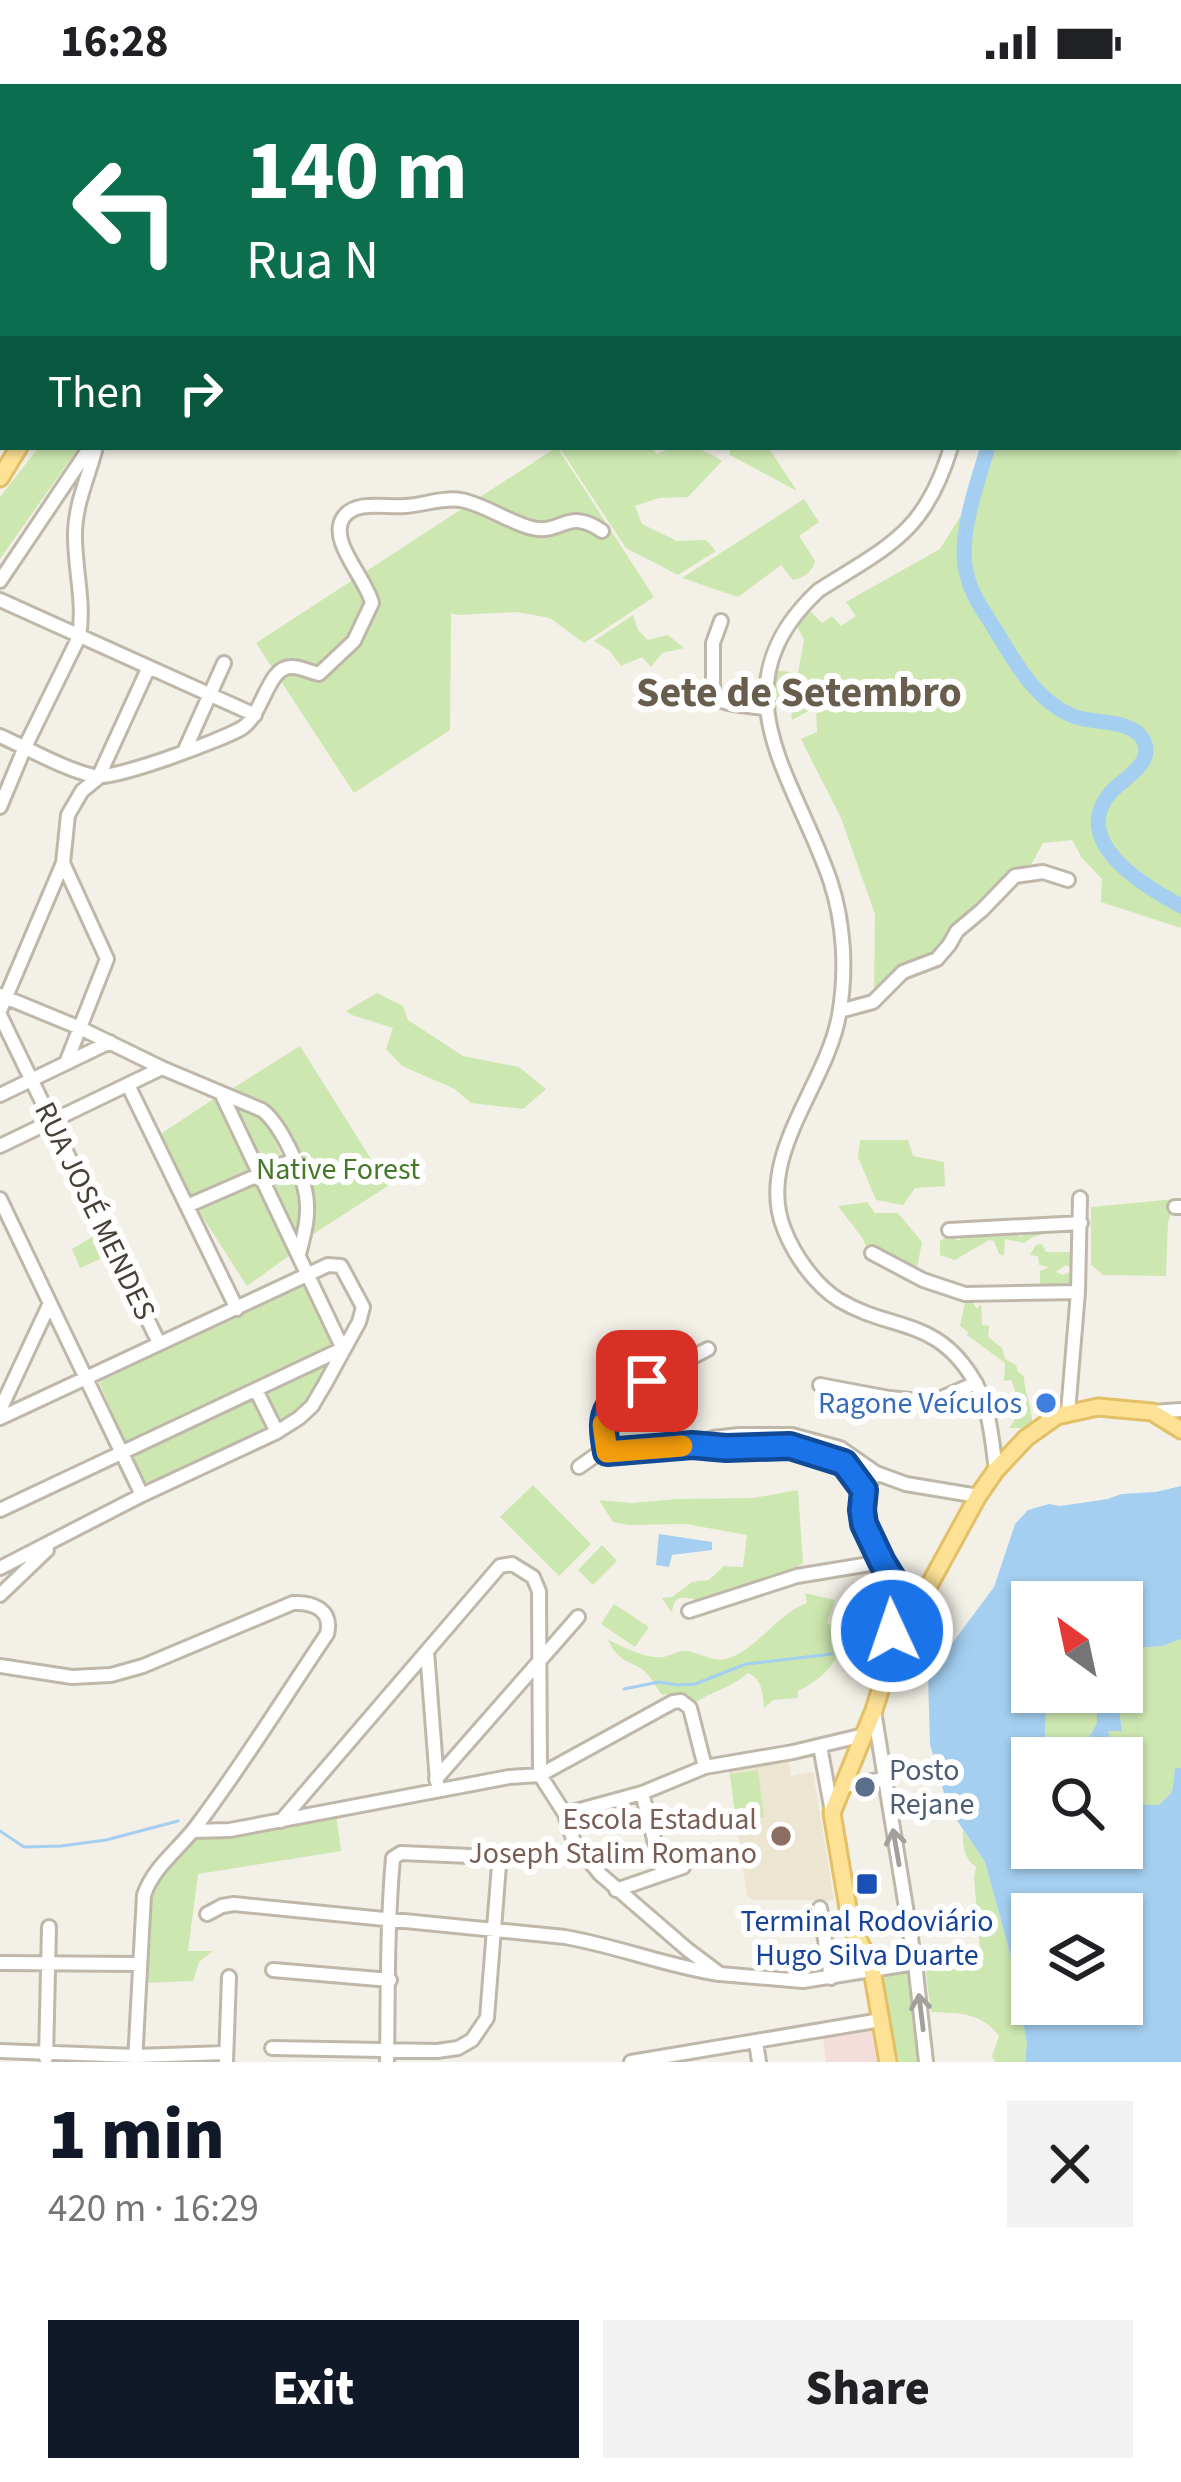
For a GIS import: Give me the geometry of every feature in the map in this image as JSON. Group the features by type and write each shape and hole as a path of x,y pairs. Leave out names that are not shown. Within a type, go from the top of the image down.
{"main road":[{"path":"0,478 18,450"},
{"path":"888,2062 872,1970 851,1926 832,1814 892,1653 978,1496 1026,1438 1068,1412 1113,1407 1152,1412 1181,1430"}],"street":[{"path":"0,581 91,450"},
{"path":"0,807 79,637 82,607 76,517 92,450"},
{"path":"950,450 932,498 909,528 877,555 819,590 795,614 775,651 767,709 770,733 832,886 843,958 840,1011 829,1054 784,1153 777,1194 781,1222 799,1257 829,1292 855,1308 933,1337 957,1357 976,1383 987,1412 996,1470"},
{"path":"299,1254 308,1202 271,1117 80,1028 2,1005 63,863 68,815 82,791 98,778 183,753 244,727 275,673 288,666 321,672 354,641 369,610 370,595 342,545 339,530 344,515 353,509 462,500 526,527 554,528 566,520 579,520 602,531"},
{"path":"0,600 255,715"},
{"path":"721,621 713,643 712,696 722,703 767,709"},
{"path":"183,753 224,663"},
{"path":"98,778 148,668"},
{"path":"0,736 98,778"},
{"path":"63,863 107,959 66,1063"},
{"path":"840,1011 873,1002 903,972 937,959 956,931 1015,876 1043,872 1068,880"},
{"name":"RUA JOSÉ MENDES","path":"2,1005 32,1080 159,1343"},
{"path":"0,1096 110,1042"},
{"path":"0,1146 162,1068"},
{"path":"128,1085 237,1309"},
{"path":"221,1093 343,1348"},
{"path":"187,1206 293,1160"},
{"path":"1068,1412 1080,1198"},
{"path":"1,1204 142,1496"},
{"path":"950,1230 1081,1223"},
{"path":"0,1227 18,1234"},
{"path":"872,1252 923,1280 965,1294 1078,1292"},
{"path":"0,1414 335,1264 345,1272 363,1307 312,1406 277,1432 0,1568"},
{"path":"0,1414 50,1304"},
{"path":"0,1510 343,1348"},
{"path":"607,1452 602,1418 606,1407 616,1397 708,1349"},
{"path":"820,1385 932,1402 976,1383"},
{"path":"256,1390 277,1432"},
{"path":"1152,1412 1181,1410"},
{"path":"579,1467 607,1452 692,1445 739,1435 829,1444 876,1473 922,1488 978,1496"},
{"path":"855,1464 864,1490 864,1524 895,1583 892,1653"},
{"path":"864,1490 876,1473"},
{"path":"0,1594 58,1539"},
{"path":"689,1611 797,1576 882,1562"},
{"path":"280,1821 500,1566 512,1564 537,1585 540,1775 565,1814 574,1842 616,1889 720,1974"},
{"path":"0,1666 72,1677 111,1675 293,1603 316,1605 327,1618 327,1634 193,1831 149,1880 144,1895 135,2059"},
{"path":"437,1785 578,1617"},
{"path":"427,1652 437,1785"},
{"path":"193,1831 280,1821 437,1785 540,1775 673,1702 682,1701 690,1708 705,1767"},
{"path":"874,1710 926,2062"},
{"path":"565,1814 643,1793 705,1767 864,1735"},
{"path":"820,1746 832,1814"},
{"path":"843,1786 884,1779"},
{"path":"643,1793 663,1874"},
{"path":"272,2048 387,2056 458,2048 472,2040 487,2018 499,1864 489,1856 396,1855 393,1860 387,2056"},
{"path":"616,1889 683,1867"},
{"path":"207,1915 234,1904 494,1930 604,1943 686,1969 803,1981 915,1963"},
{"path":"820,1908 831,1978"},
{"path":"46,2058 50,1927"},
{"path":"0,1963 139,1964"},
{"path":"272,1970 390,1980"},
{"path":"0,2051 46,2058 226,2057 229,1977"},
{"path":"631,2062 697,2057 881,2020"},
{"path":"756,2042 759,2062"}],"shaded area":[{"name":"Escola Estadual Joseph Stalim Romano","path":"788,1758 791,1776 813,1772 834,1900 752,1900 747,1895 729,1771"},
{"path":"873,2030 878,2062 826,2062 823,2038"}],"green space":[{"path":"37,450 77,450 0,559 0,497"},
{"path":"552,450 559,450 654,597 584,643 550,618 516,612 451,613 450,730 354,793 256,643"},
{"path":"561,450 654,450 657,454 700,450 722,461 688,497 659,498 635,506 642,524 677,541 706,540 716,551 678,575 626,548"},
{"path":"730,450 770,450 797,491 730,455"},
{"path":"989,450 1181,450 1181,928 1101,902 1102,879 1072,840 1043,843 1027,872 941,953 874,995 875,914 841,818 801,739 817,732 816,707 792,720 790,704 772,709 773,670 798,673 804,640 795,622 806,607 822,623 832,616 841,626 856,616 846,602 940,549 983,480"},
{"path":"804,499 819,522 799,536 815,561 804,576 793,580 781,565 738,597 682,578"},
{"path":"633,615 648,640 668,635 684,648 662,653 651,667 642,657 621,666 594,641"},
{"path":"377,993 403,1006 408,1020 463,1056 519,1067 546,1089 523,1109 471,1103 455,1089 402,1066 386,1049 393,1028 346,1011"},
{"name":"Native Forest","path":"300,1046 388,1186 313,1234 315,1199 273,1108 230,1090"},
{"path":"218,1096 254,1170 192,1200 159,1135"},
{"path":"236,1108 267,1120 282,1157 264,1165"},
{"path":"860,1140 908,1140 913,1156 944,1162 945,1186 915,1188 903,1205 876,1200 858,1157"},
{"path":"288,1168 302,1200 296,1237 268,1178"},
{"path":"259,1181 293,1253 247,1286 198,1210"},
{"path":"1175,1199 1168,1223 1166,1276 1103,1275 1091,1265 1091,1207"},
{"path":"867,1202 875,1213 898,1213 922,1242 916,1273 867,1250 838,1206"},
{"path":"1029,1230 1044,1230 1024,1243 1005,1239 1004,1256 989,1240 955,1260 940,1255 940,1241 950,1235 958,1241 967,1233 974,1237 1011,1232 1021,1237"},
{"path":"101,1232 111,1254 80,1268 72,1249"},
{"path":"1042,1244 1046,1252 1075,1255 1075,1270 1066,1265 1056,1272 1070,1272 1073,1284 1040,1287 1040,1271 1049,1267 1039,1265 1038,1256 1030,1255"},
{"path":"306,1280 336,1345 127,1446 99,1382"},
{"path":"966,1298 977,1309 981,1304 988,1337 1024,1376 1032,1428 1009,1428 1017,1411 1014,1387 1011,1380 1004,1381 1005,1363 960,1326"},
{"path":"330,1360 304,1407 279,1422 265,1391"},
{"path":"254,1398 269,1429 147,1487 132,1455"},
{"path":"533,1485 591,1544 559,1576 500,1517"},
{"path":"798,1490 803,1563 780,1578 701,1602 678,1599 672,1613 662,1598 672,1597 692,1582 709,1580 724,1566 743,1567 747,1535 686,1524 613,1522 599,1500 753,1498"},
{"path":"602,1545 617,1561 593,1585 578,1570"},
{"path":"805,1593 835,1600 827,1623 844,1631 840,1651 823,1674 798,1691 798,1698 773,1700 764,1708 759,1683 748,1673 693,1704 688,1698 662,1695 651,1678 618,1655 608,1640 649,1656 682,1651 729,1658 807,1603"},
{"path":"614,1604 649,1627 635,1647 601,1624"},
{"path":"1181,1639 1181,1768 1175,1769 1172,1792 1159,1805 1143,1805 1143,1737 1109,1737 1108,1730 1122,1731 1119,1713 1143,1713 1143,1647"},
{"path":"1044,1713 1097,1713 1089,1737 1047,1737"},
{"path":"758,1770 764,1817 736,1820 730,1774"},
{"path":"336,1815 341,1851 198,1874 188,1951 213,1951 199,1962 193,1981 143,1983 152,1885 194,1834 237,1833"},
{"path":"963,1830 985,1862 1011,1957 1011,2025 1024,2025 1025,2062 995,2062 992,2056 999,2036 977,2018 931,2012 925,1965 980,1950 976,1867 964,1845"},
{"path":"913,1969 922,2062 894,2062 879,1974"}],"water":[{"path":"1181,1486 1181,1639 1143,1647 1143,1581 1011,1581 1011,1713 1046,1713 1046,1737 1011,1737 1011,1869 1143,1869 1143,1805 1159,1805 1172,1792 1175,1768 1181,1768 1181,2062 1025,2062 1024,2025 1143,2025 1143,1893 1011,1893 1011,1957 985,1862 948,1807 930,1744 928,1676 994,1587 1015,1524 1028,1510"},
{"path":"659,1534 712,1542 712,1550 672,1555 669,1567 656,1565"},
{"path":"1097,1713 1120,1713 1122,1731 1108,1731 1110,1737 1089,1737"}],"waterway":[{"path":"987,450 965,537 965,565 973,592 1020,669 1050,703 1076,717 1132,729 1144,741 1145,757 1112,791 1101,809 1099,827 1116,860 1181,906"},
{"path":"624,1689 659,1682 695,1684 746,1664 832,1654"},
{"path":"0,1831 24,1847 61,1846 178,1821"}],"slow traffic":[{"path":"603,1424 607,1452 682,1446"}],"place":[{"name":"Ragone Veículos","path":"1046,1403"},
{"name":"Posto Rejane","path":"865,1787"},
{"name":"Escola Estadual Joseph Stalim Romano","path":"781,1836"},
{"name":"Terminal Rodoviário Hugo Silva Duarte","path":"867,1884"}],"district":[{"name":"Sete de Setembro","path":"799,693"}],"route":[{"path":"647,1381 606,1407 602,1418 607,1452 692,1445 790,1446 844,1463 851,1470 864,1490 864,1524 895,1583 892,1631"}]}
